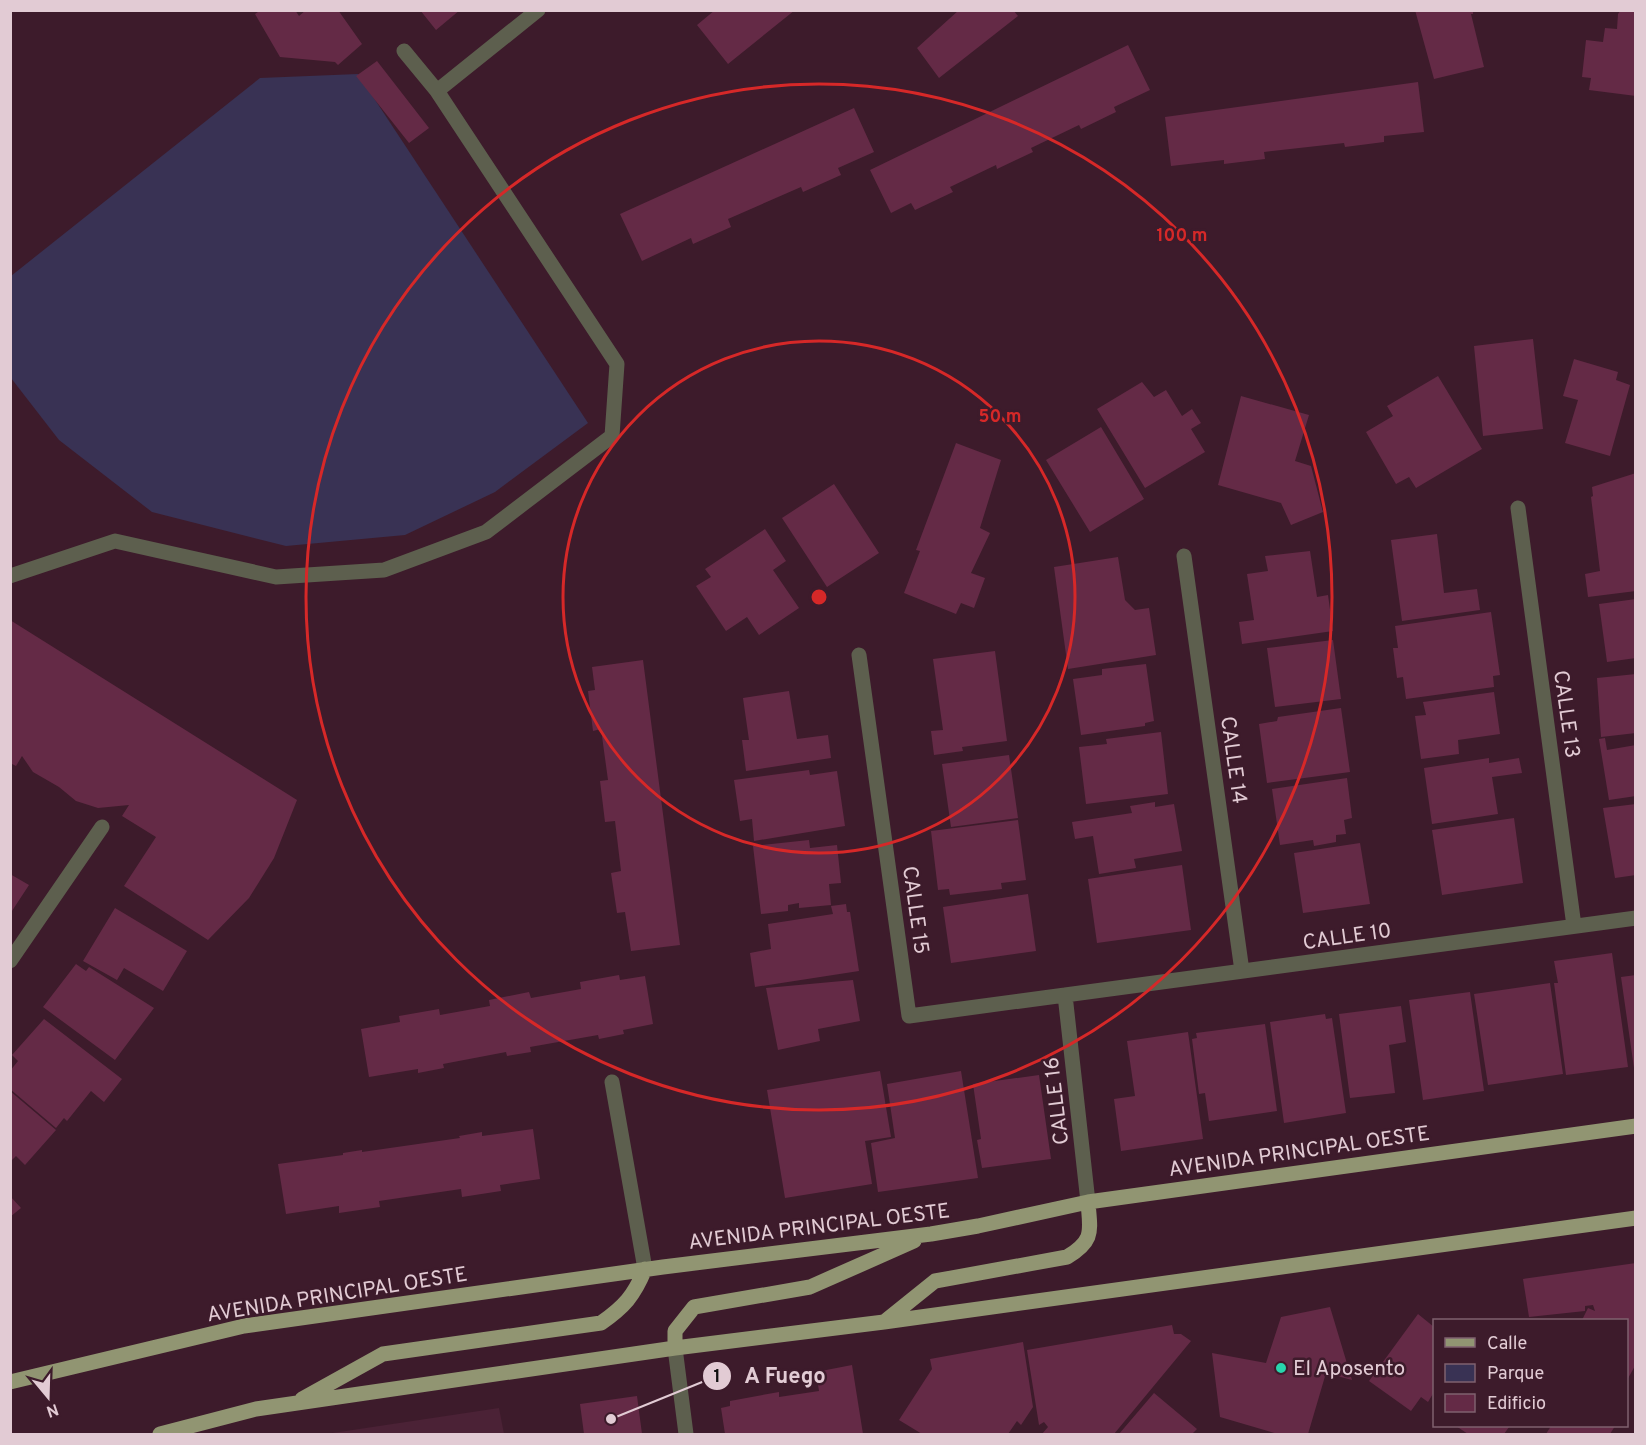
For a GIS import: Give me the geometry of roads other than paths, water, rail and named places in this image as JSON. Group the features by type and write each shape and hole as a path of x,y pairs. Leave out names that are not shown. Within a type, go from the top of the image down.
{"main road":[{"name":"AVENIDA PRINCIPAL OESTE","path":"10,1382 244,1326 645,1269 931,1234 1088,1202 1635,1126"},
{"path":"884,1322 934,1281 1067,1257 1083,1248 1090,1234 1088,1202"},
{"path":"160,1434 256,1409 294,1403 675,1348 884,1322 1635,1218"},
{"path":"675,1348 675,1331 694,1307 810,1287 931,1234"},
{"path":"294,1403 383,1354 601,1323 621,1309 636,1291 645,1269"}],"street":[{"path":"437,91 538,10"},
{"path":"10,576 115,541 276,577 384,570 486,532 612,436 617,364 437,91 404,51"},
{"name":"CALLE 13","path":"1518,508 1574,926"},
{"name":"CALLE 14","path":"1184,556 1242,971"},
{"name":"CALLE 15","path":"859,655 909,1016 1065,995"},
{"path":"10,961 102,827"},
{"name":"CALLE 10","path":"1065,995 1635,918"},
{"name":"CALLE 16","path":"1065,995 1088,1202"},
{"path":"612,1082 645,1269"},
{"path":"675,1348 686,1434"}],"place":[{"name":"El Aposento","path":"1281,1368"},
{"name":"A Fuego","path":"611,1419"}]}
